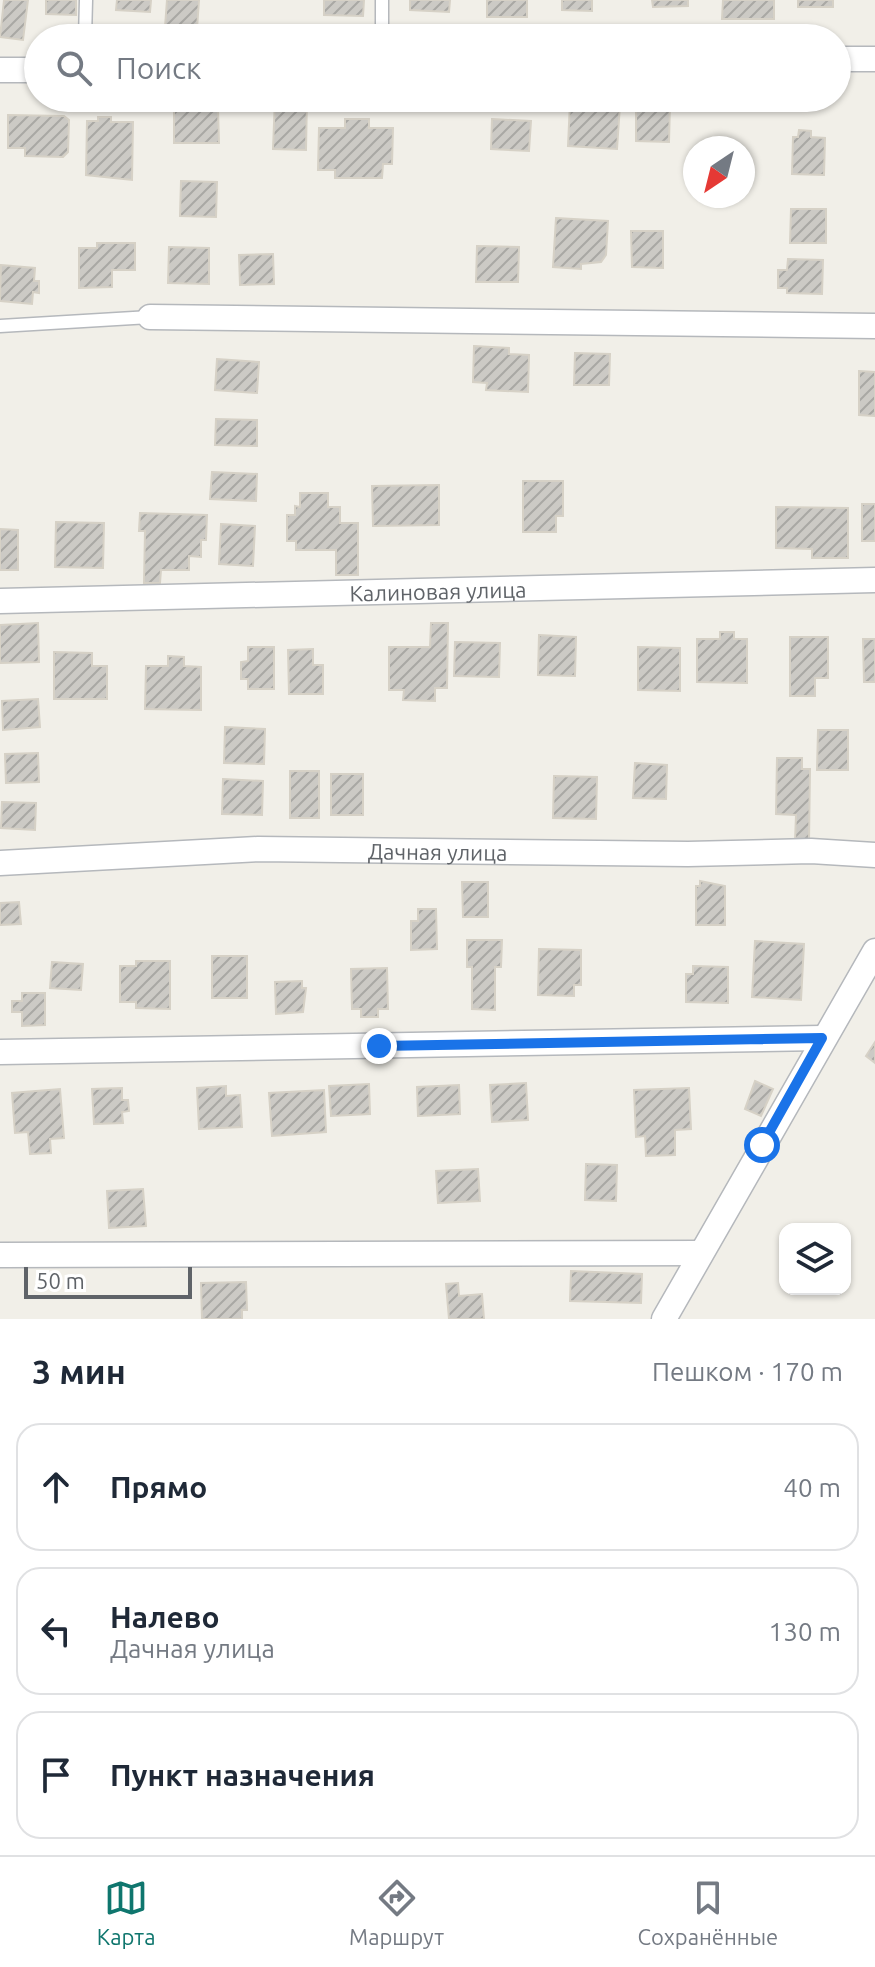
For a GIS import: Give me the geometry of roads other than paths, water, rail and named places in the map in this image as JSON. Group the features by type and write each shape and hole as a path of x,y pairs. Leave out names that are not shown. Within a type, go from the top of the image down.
{"street":[{"path":"851,59 875,59"},
{"path":"0,70 24,70"},
{"path":"150,317 875,326"},
{"name":"Калиновая улица","path":"0,601 875,580"},
{"name":"Дачная улица","path":"0,863 258,849 688,854 811,851 875,855"},
{"path":"664,1319 822,1038 875,951"},
{"path":"0,1052 822,1038"},
{"path":"0,1255 701,1253"}],"lane":[{"path":"85,24 86,0"},
{"path":"382,0 382,24"},
{"path":"0,326 150,317"}]}
